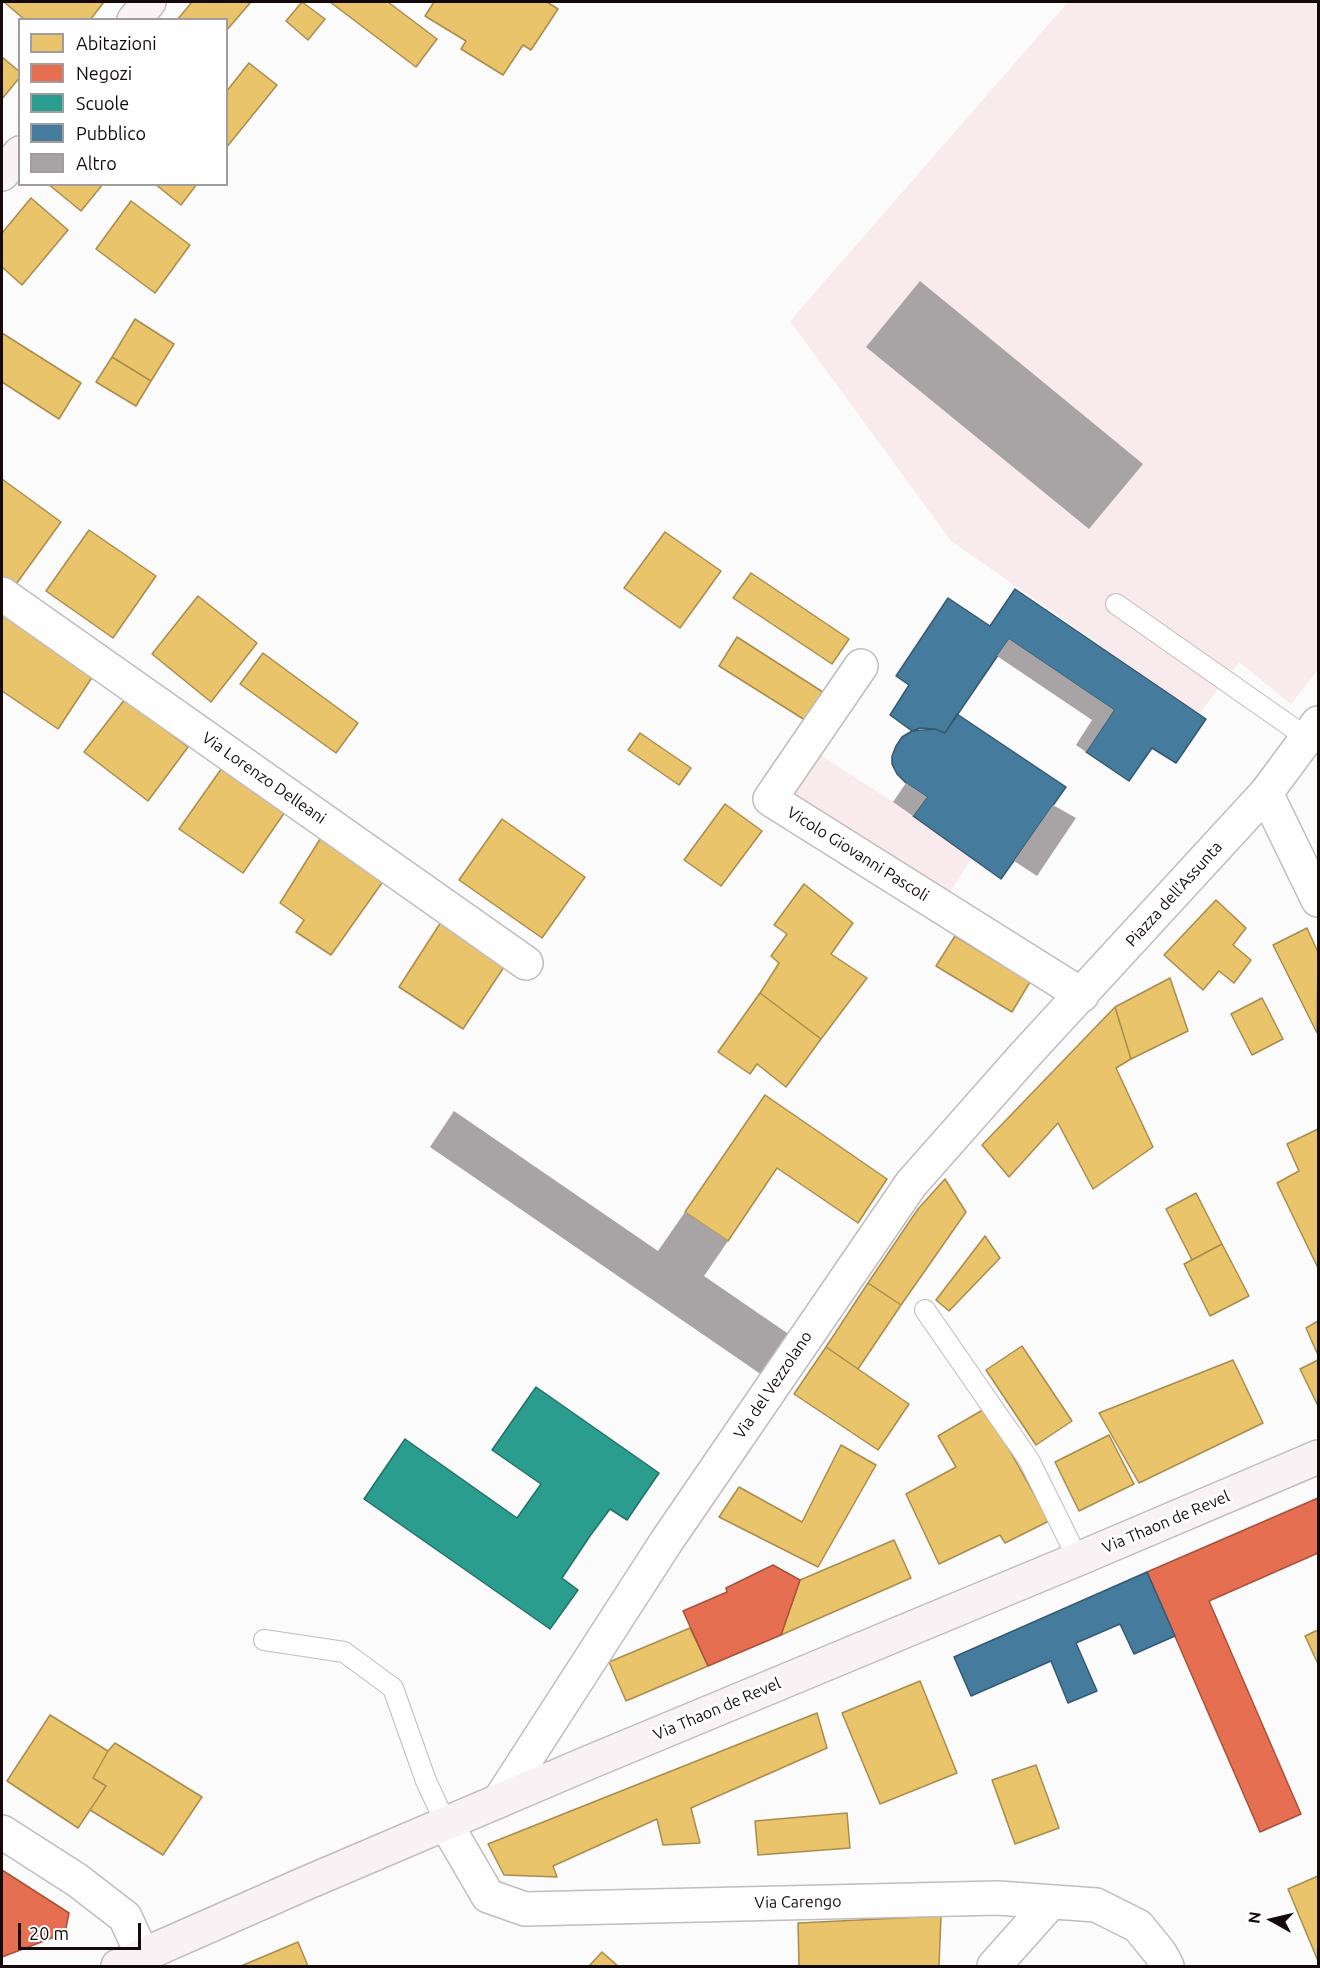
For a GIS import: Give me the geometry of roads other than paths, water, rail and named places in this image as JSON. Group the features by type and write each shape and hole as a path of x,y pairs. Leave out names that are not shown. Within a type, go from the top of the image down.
{"main road":[{"path":"2,174 18,155"},
{"name":"Via Thaon de Revel","path":"131,1961 499,1800 1318,1457"}],"street":[{"name":"Via Lorenzo Delleani","path":"2,594 526,963"},
{"name":"Vicolo Giovanni Pascoli","path":"861,666 770,799 1082,995"},
{"name":"Piazza dell'Assunta","path":"1082,995 1266,793 1312,730"},
{"path":"1266,793 1318,900"},
{"name":"Via del Vezzolano","path":"499,1800 679,1522 911,1184 1024,1056 1082,995"},
{"name":"Via Carengo","path":"446,1824 488,1896 525,1909 998,1898 1096,1905 1138,1926 1160,1953 1167,1966"},
{"path":"2,1832 77,1880 125,1917 131,1961"},
{"path":"994,1966 1051,1902"}],"lane":[{"path":"1116,604 1312,730"},
{"path":"925,1310 1029,1460 1078,1559"},
{"path":"264,1640 344,1652 393,1688 426,1780 446,1824"}]}
